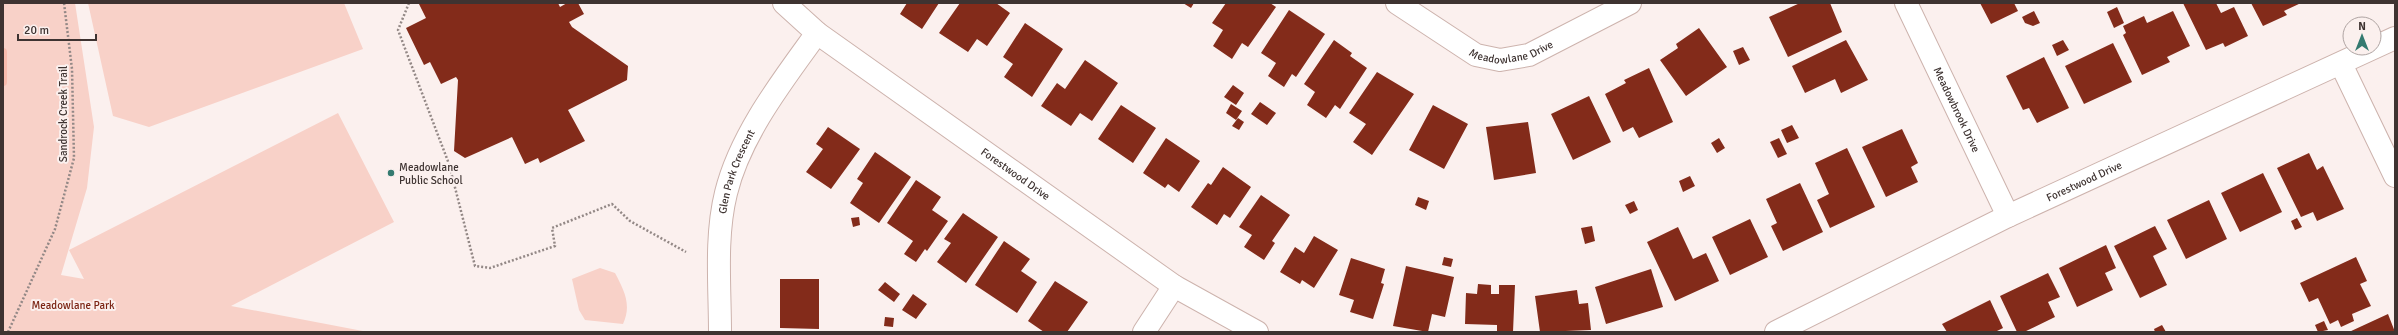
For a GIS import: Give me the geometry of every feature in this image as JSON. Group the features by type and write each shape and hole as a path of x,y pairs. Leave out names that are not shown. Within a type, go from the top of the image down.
{"street":[{"name":"Forestwood Drive","path":"784,3 817,33 1174,286 1257,332"},
{"name":"Meadowlane Drive","path":"1397,3 1476,55 1500,60 1529,55 1630,3"},
{"name":"Meadowbrook Drive","path":"1906,3 2008,216"},
{"name":"Glen Park Crescent","path":"720,332 720,243 726,193 749,133 817,33"},
{"name":"Forestwood Drive","path":"1776,332 2008,216 2395,38"},
{"path":"2341,64 2395,176"},
{"path":"1144,332 1174,286"}],"path":[{"name":"Sandrock Creek Trail","path":"8,332 56,229 74,158 72,69 64,3"},
{"path":"409,3 398,30 449,164 475,266 490,268 555,246 552,228 612,204 630,221 686,252"}],"green space":[{"name":"Meadowlane Park","path":"3,3 75,3 94,127 87,188 61,275 84,279 69,250 338,113 394,222 231,306 368,332 3,332"},
{"path":"88,3 344,3 363,49 149,127 113,116"},
{"path":"600,268 615,273 624,292 627,310 623,324 585,320 579,310 572,279"}],"building":[{"path":"558,3 560,7 567,3 578,3 584,14 569,22 572,27 628,66 627,80 568,110 585,141 540,163 538,158 525,164 512,137 465,158 454,151 458,80 456,77 441,84 430,62 424,65 406,28 426,18 419,4"},
{"path":"907,3 939,3 922,29 900,14"},
{"path":"960,3 996,3 1010,13 987,46 977,39 968,52 939,33"},
{"path":"1183,3 1194,3 1191,8"},
{"path":"1226,3 1270,3 1276,7 1248,47 1242,43 1232,59 1213,46 1223,30 1212,23"},
{"path":"1800,3 1830,3 1842,32 1788,57 1769,17"},
{"path":"1980,3 2014,3 2018,11 1991,24"},
{"path":"2183,3 2216,3 2221,13 2234,7 2248,36 2225,47 2223,43 2206,50"},
{"path":"2251,3 2301,3 2284,11 2287,15 2263,26"},
{"path":"2117,7 2124,23 2114,28 2107,12"},
{"path":"1289,10 1325,34 1296,77 1292,74 1284,87 1268,76 1276,63 1261,53"},
{"path":"2034,11 2040,23 2033,26 2025,23 2022,17"},
{"path":"2173,11 2190,46 2167,57 2170,62 2142,75 2123,35 2126,33 2123,26 2144,16 2147,23"},
{"path":"1025,23 1063,49 1032,97 1004,77 1013,64 1003,57"},
{"path":"1699,28 1727,67 1686,96 1660,60 1678,48 1676,44"},
{"path":"1334,40 1352,53 1350,56 1367,68 1340,109 1335,105 1326,118 1307,105 1315,92 1304,84"},
{"path":"1846,40 1868,80 1841,93 1835,79 1805,93 1792,66"},
{"path":"2063,40 2069,50 2057,56 2052,45"},
{"path":"2113,43 2132,82 2084,104 2065,66"},
{"path":"1743,47 1750,60 1739,65 1733,51"},
{"path":"2044,57 2069,108 2037,123 2029,108 2023,110 2006,76"},
{"path":"1085,60 1118,83 1092,121 1080,113 1071,126 1041,106 1057,83 1065,89"},
{"path":"1649,68 1673,122 1639,138 1633,127 1623,132 1605,94 1626,83 1624,80"},
{"path":"1377,72 1414,94 1372,155 1353,142 1366,124 1349,113"},
{"path":"1233,85 1244,93 1236,105 1224,97"},
{"path":"1589,96 1611,142 1573,160 1551,114"},
{"path":"1260,102 1276,113 1267,125 1251,114"},
{"path":"1231,104 1242,111 1236,120 1226,113"},
{"path":"1121,105 1156,128 1133,163 1098,139"},
{"path":"1433,105 1468,124 1444,169 1409,150"},
{"path":"1238,118 1244,122 1239,130 1232,126"},
{"path":"1528,122 1536,173 1494,180 1486,127"},
{"path":"1792,125 1799,138 1787,143 1781,130"},
{"path":"828,127 860,149 831,189 806,172 823,149 816,144"},
{"path":"1902,129 1918,163 1911,167 1918,182 1886,197 1862,147"},
{"path":"1166,138 1200,161 1179,192 1168,184 1165,188 1143,173"},
{"path":"1719,138 1725,148 1717,153 1711,143"},
{"path":"1779,138 1787,154 1778,158 1770,142"},
{"path":"1847,148 1875,207 1830,228 1817,200 1829,194 1815,163"},
{"path":"875,152 911,177 879,223 850,203 863,183 857,179"},
{"path":"2309,153 2317,170 2323,166 2344,209 2317,221 2313,212 2301,217 2277,168"},
{"path":"1223,167 1251,187 1230,218 1224,214 1217,225 1191,207 1208,183 1211,185"},
{"path":"2263,173 2282,212 2240,232 2221,193"},
{"path":"1690,176 1695,186 1683,192 1679,181"},
{"path":"916,180 941,197 932,210 948,221 927,251 925,249 916,262 904,254 913,241 887,223"},
{"path":"1800,183 1823,232 1783,251 1771,226 1777,223 1766,199"},
{"path":"1261,195 1290,215 1272,241 1275,243 1264,260 1244,247 1252,235 1239,227"},
{"path":"1418,197 1429,201 1426,210 1415,205"},
{"path":"2209,200 2227,239 2186,259 2167,220"},
{"path":"1634,201 1638,210 1630,214 1625,205"},
{"path":"963,213 998,237 966,283 937,262 951,243 944,239"},
{"path":"859,217 860,225 853,227 851,218"},
{"path":"2297,218 2302,227 2295,230 2291,221"},
{"path":"1750,219 1768,257 1730,275 1712,237"},
{"path":"1592,226 1595,241 1585,244 1581,228"},
{"path":"2155,226 2167,249 2153,256 2167,285 2140,298 2114,246"},
{"path":"1678,227 1693,259 1706,253 1719,281 1675,301 1647,242"},
{"path":"1314,236 1338,250 1314,288 1302,280 1300,284 1280,272 1295,247 1304,253"},
{"path":"1004,241 1030,259 1021,271 1037,282 1017,313 975,285"},
{"path":"2106,245 2116,268 2105,273 2113,290 2077,307 2059,268"},
{"path":"1444,257 1453,259 1451,267 1442,265"},
{"path":"2356,257 2367,281 2360,284 2371,306 2352,314 2354,321 2341,327 2338,320 2330,324 2318,298 2309,302 2300,283"},
{"path":"1351,258 1385,269 1381,283 1384,284 1373,319 1350,312 1354,300 1339,295"},
{"path":"1406,266 1454,277 1445,317 1432,314 1428,332 1393,326"},
{"path":"1651,269 1663,307 1606,324 1595,287"},
{"path":"2048,273 2060,297 2048,302 2055,317 2024,332 2017,332 2000,296"},
{"path":"780,279 819,279 819,329 780,328"},
{"path":"1055,281 1088,302 1067,332 1044,332 1028,321"},
{"path":"885,282 900,294 894,302 878,290"},
{"path":"1478,284 1491,285 1491,294 1499,294 1499,285 1515,285 1513,332 1497,332 1497,325 1465,324 1466,293 1477,294"},
{"path":"1577,290 1579,304 1588,303 1591,330 1540,332 1535,296"},
{"path":"913,294 927,304 916,319 902,310"},
{"path":"1990,300 2003,328 1995,332 1947,332 1942,324"},
{"path":"2388,314 2395,332 2349,332"},
{"path":"885,317 894,318 893,327 884,326"},
{"path":"2324,321 2328,330 2318,332 2315,325"},
{"path":"2162,325 2166,332 2155,332 2154,329"}],"waterway":[{"path":"3,52 3,82"}],"place":[{"name":"Meadowlane Public School","path":"391,173"}]}
